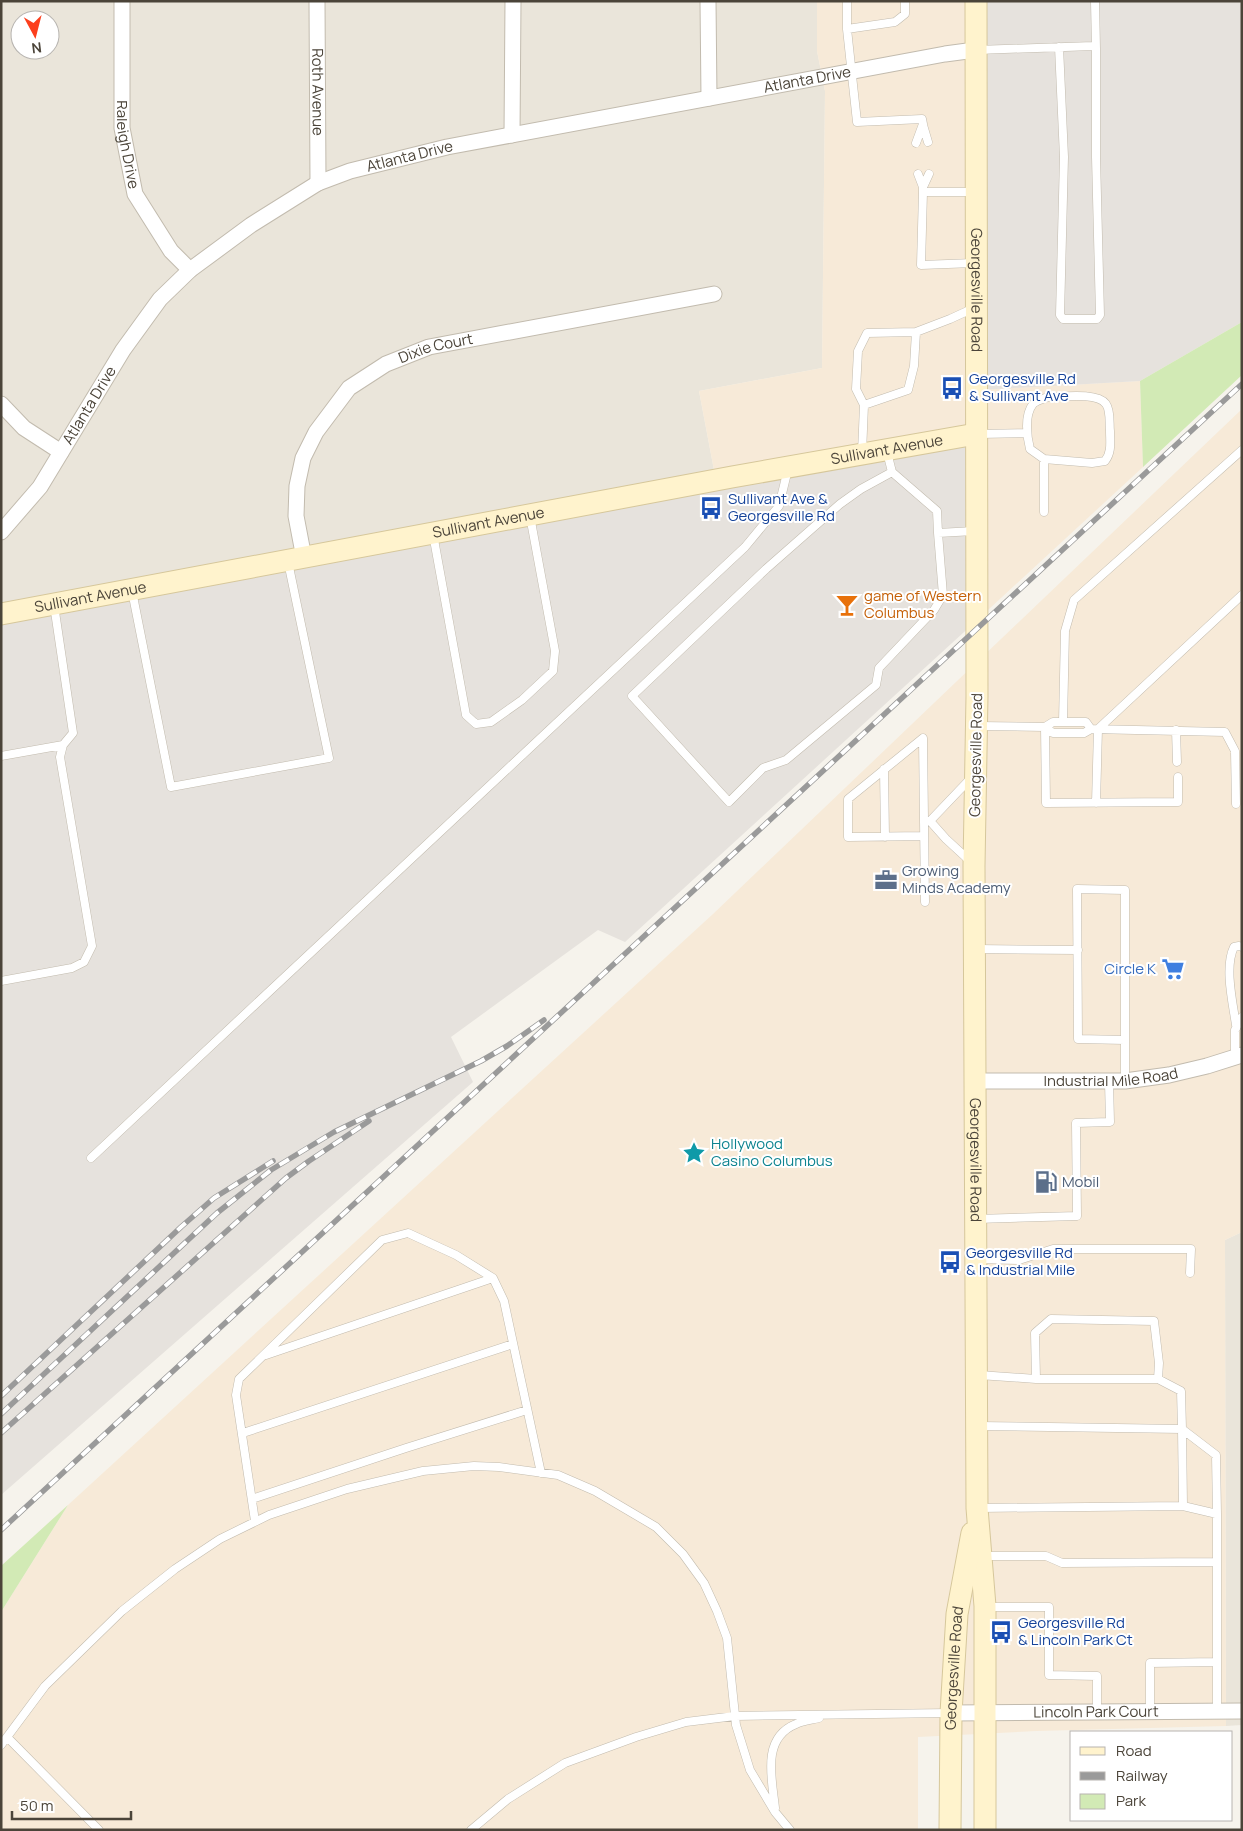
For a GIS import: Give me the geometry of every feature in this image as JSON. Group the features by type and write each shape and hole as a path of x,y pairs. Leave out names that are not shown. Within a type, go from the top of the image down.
{"main road":[{"name":"Georgesville Road","path":"976,1 976,726 974,866 976,949 977,1508 985,1607 985,1830"},
{"name":"Sullivant Avenue","path":"1,614 788,467 976,434"},
{"name":"Georgesville Road","path":"950,1830 951,1713 957,1614 977,1508"}],"street":[{"name":"Raleigh Drive","path":"122,1 122,128 135,194 171,251 190,270"},
{"name":"Roth Avenue","path":"318,1 318,183"},
{"path":"512,135 513,1"},
{"path":"708,1 709,98"},
{"name":"Atlanta Drive","path":"1,532 40,487 123,350 160,299 190,270 250,225 318,183 359,169 447,147 852,71 976,50"},
{"name":"Dixie Court","path":"296,559 297,486 303,458 316,432 349,388 386,364 429,347 714,294"},
{"path":"1,404 24,428 61,452"},
{"name":"Industrial Mile Road","path":"976,1081 1125,1081 1169,1075 1238,1056"},
{"name":"Lincoln Park Court","path":"951,1713 1242,1711"}],"lane":[{"path":"847,1 847,29 857,122 922,119 928,142"},
{"path":"847,29 895,22 905,14 905,1"},
{"path":"1059,47 1064,157 1060,315 1063,319 1097,319 1100,315 1095,1"},
{"path":"976,50 1093,46 1096,49"},
{"path":"916,142 923,124"},
{"path":"918,174 923,190"},
{"path":"928,174 923,190 921,265 976,263"},
{"path":"923,190 975,192"},
{"path":"862,454 864,405 856,389 858,351 867,333 916,332 976,307"},
{"path":"864,405 908,390 914,366 916,332"},
{"path":"1048,397 1090,397 1102,401 1109,412 1111,449 1109,457 1105,461 1092,463 1044,459 1030,449 1027,433 1029,414 1032,406 1038,400 1048,397"},
{"path":"976,434 1027,433"},
{"path":"886,450 892,472 937,511 944,595 934,610 879,668 876,685 786,760 764,768 729,802 632,696 766,569 834,510 861,489 892,472"},
{"path":"1063,722 1064,631 1074,600 1242,450"},
{"path":"1044,459 1044,512"},
{"path":"90,1158 745,547 778,506 788,467"},
{"path":"433,534 466,715 476,724 491,722 522,700 553,671 555,651 530,516"},
{"path":"938,533 976,531"},
{"path":"131,590 170,788 329,758 296,559"},
{"path":"1045,727 1053,733 1084,733 1094,729 1242,594"},
{"path":"1,981 72,968 84,962 92,946 60,757 63,745 73,733 54,604"},
{"path":"976,726 1045,727 1053,722 1086,722 1094,729 1225,732 1235,751 1236,804"},
{"path":"1045,727 1046,803 1178,802 1178,777"},
{"path":"1094,729 1096,803"},
{"path":"1176,730 1177,762"},
{"path":"924,836 848,837 848,799 923,738 927,821 924,836 925,902"},
{"path":"1,756 63,745"},
{"path":"884,769 885,836"},
{"path":"927,821 974,775"},
{"path":"927,821 974,866"},
{"path":"1125,1040 1078,1039 1077,889 1125,890 1125,1040 1125,1081"},
{"path":"1238,1056 1231,988 1231,954 1234,947 1242,947"},
{"path":"976,949 1078,950"},
{"path":"1236,1025 1242,1017"},
{"path":"976,1219 1077,1216 1076,1123 1110,1122 1109,1082"},
{"path":"255,1521 236,1395 239,1379 382,1240 408,1233 456,1255 494,1278 504,1300 541,1473"},
{"path":"976,1259 1019,1260 1053,1249 1190,1249 1190,1273"},
{"path":"263,1356 494,1278"},
{"path":"1036,1378 1035,1333 1051,1319 1154,1321 1159,1363 1158,1379"},
{"path":"243,1433 513,1344"},
{"path":"977,1375 1036,1378 1158,1379 1181,1391 1183,1506"},
{"path":"252,1499 528,1410"},
{"path":"977,1426 1182,1429 1216,1455 1217,1712"},
{"path":"1,1745 45,1686 122,1611 175,1569 220,1539 269,1515 347,1489 423,1471 474,1466 499,1467 558,1475 595,1491 656,1527 683,1554 704,1583 718,1611 727,1638 736,1726 750,1770 775,1812 790,1830"},
{"path":"977,1508 1183,1506 1217,1514"},
{"path":"981,1556 1046,1556 1062,1563 1217,1562"},
{"path":"985,1607 1049,1607 1049,1675 1097,1676 1097,1712"},
{"path":"1150,1712 1150,1662 1217,1662"},
{"path":"471,1830 508,1799 565,1764 636,1737 686,1722 735,1716 951,1713"},
{"path":"775,1812 771,1766 772,1750 779,1736 794,1725 830,1714"},
{"path":"7,1737 99,1830"}],"shaded area":[{"path":"1,1 817,1 817,51 825,91 822,368 699,391 717,486 1,620"},
{"path":"817,1 981,1 980,390 1140,381 1143,467 975,622 717,486 699,391 822,368 825,91 817,51"},
{"path":"981,1 1242,1 1242,322 1140,381 980,390"},
{"name":"Hollywood Casino Columbus","path":"1242,409 1242,1232 1225,1240 1226,1726 1037,1731 918,1737 918,1830 1,1830 1,1612 68,1505 713,914"},
{"path":"973,437 975,622 625,942 598,930 451,1037 473,1082 1,1495 1,620"},
{"path":"1242,1232 1242,1725 1226,1726 1225,1240"}],"green space":[{"path":"1242,322 1242,375 1143,467 1140,381"},
{"path":"68,1505 1,1612 1,1566"}],"railway":[{"path":"1,1530 1242,384"},
{"path":"1,1414 217,1213 271,1170 334,1132 481,1061 507,1046 544,1020"},
{"path":"1,1433 286,1178 369,1121"},
{"path":"1,1396 214,1198 273,1161"}],"place":[{"name":"Georgesville Rd & Sullivant Ave","path":"952,388"},
{"name":"Sullivant Ave & Georgesville Rd","path":"711,508"},
{"name":"game of Western Columbus","path":"847,605"},
{"name":"Growing Minds Academy","path":"886,880"},
{"name":"Circle K","path":"1173,969"},
{"name":"Hollywood Casino Columbus","path":"694,1153"},
{"name":"Mobil","path":"1046,1182"},
{"name":"Georgesville Rd & Industrial Mile","path":"950,1262"},
{"name":"Georgesville Rd & Lincoln Park Ct","path":"1001,1632"}]}
